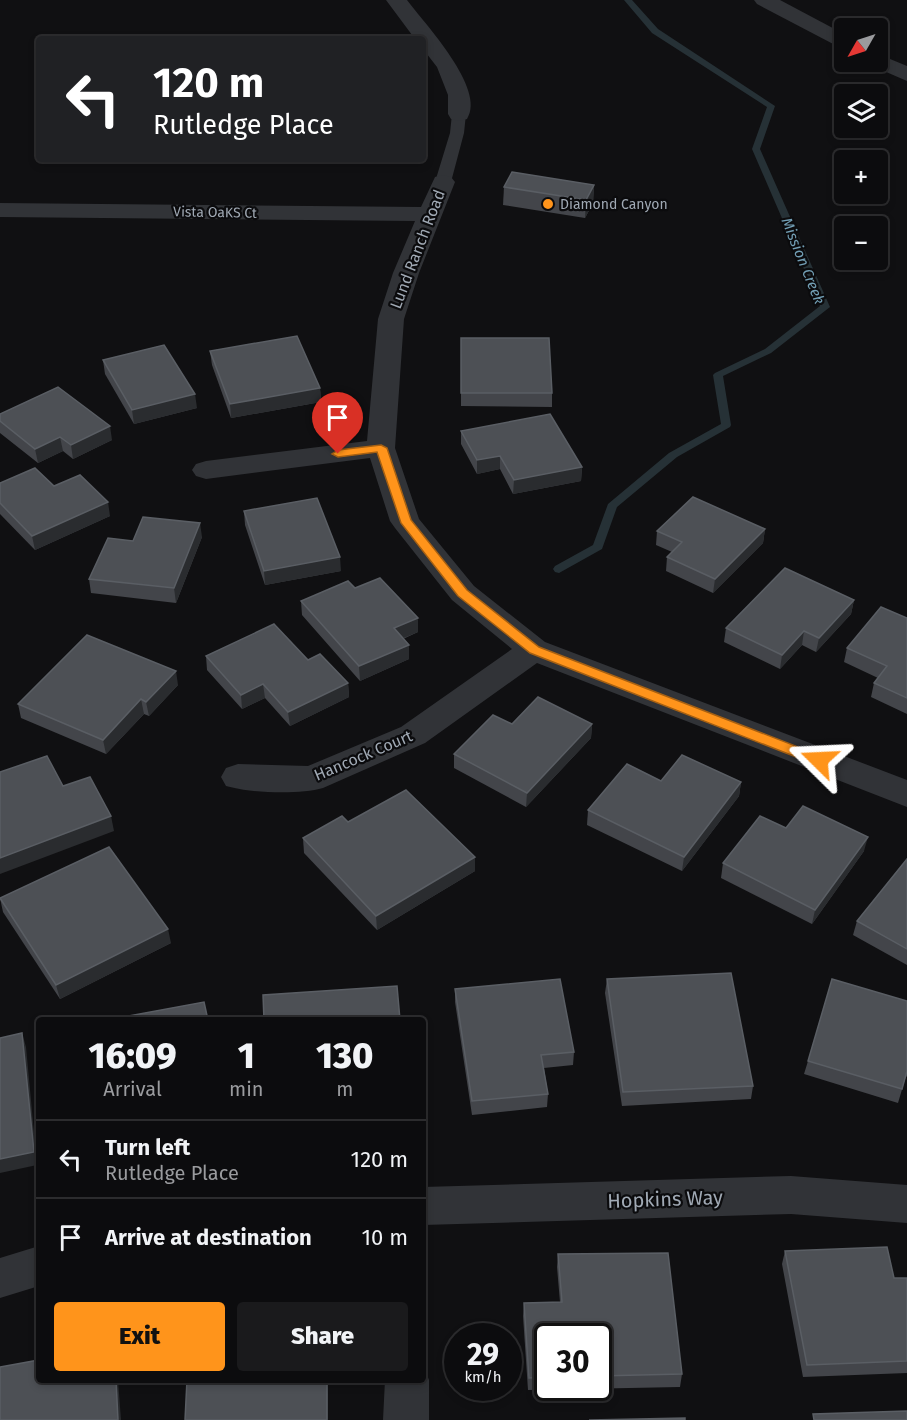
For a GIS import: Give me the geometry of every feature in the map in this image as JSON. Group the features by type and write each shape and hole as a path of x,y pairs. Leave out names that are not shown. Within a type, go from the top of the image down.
{"street":[{"path":"396,0 424,36"},
{"path":"764,0 834,37"},
{"path":"426,39 447,66 459,95 459,114"},
{"path":"888,65 907,74"},
{"name":"Lund Ranch Road","path":"443,182 406,273 391,319 381,448 405,521 463,593 534,650 907,794"},
{"name":"Vista OaKS Ct","path":"0,210 430,214"},
{"path":"206,470 381,448"},
{"name":"Hancock Court","path":"238,777 311,779 413,735 534,650"},
{"name":"Hopkins Way","path":"426,1206 791,1195 907,1204"},
{"path":"0,1278 36,1267"},
{"path":"406,1420 407,1383"}],"lane":[{"path":"443,182 457,133 459,114"}],"building":[{"path":"512,172 594,185 586,200 504,187"},
{"path":"297,336 320,388 230,404 210,351"},
{"path":"461,338 549,338 552,393 461,393"},
{"path":"164,345 195,394 132,410 103,360"},
{"path":"58,387 110,426 71,445 60,437 35,449 0,421 0,414"},
{"path":"550,414 582,467 514,480 500,456 477,460 461,431"},
{"path":"35,468 54,486 80,475 108,502 32,536 0,503 0,483"},
{"path":"693,497 765,529 715,579 667,557 682,542 657,531"},
{"path":"317,498 340,557 264,571 244,511"},
{"path":"143,517 200,523 174,588 89,579 108,538 133,541"},
{"path":"785,568 854,600 819,638 804,631 782,655 726,628"},
{"path":"380,578 418,618 394,628 409,645 359,666 301,601 348,581 355,588"},
{"path":"881,607 907,618 907,698 874,683 887,666 847,648"},
{"path":"274,624 308,660 320,654 348,683 288,712 263,684 241,695 206,656"},
{"path":"87,635 176,671 146,702 141,699 103,740 18,704"},
{"path":"538,697 592,724 527,793 454,754 493,715 512,724"},
{"path":"682,755 741,782 684,857 588,810 627,764 661,781"},
{"path":"47,756 63,786 90,777 111,816 0,858 0,772"},
{"path":"406,790 475,857 376,916 303,838 342,816 348,822"},
{"path":"803,806 868,837 815,910 723,863 760,816 786,828"},
{"path":"109,847 168,929 56,985 0,898"},
{"path":"907,859 907,949 857,921"},
{"path":"731,973 753,1086 623,1092 607,979"},
{"path":"560,979 574,1052 541,1055 548,1094 472,1101 455,989"},
{"path":"832,979 907,1001 907,1071 902,1089 808,1061"},
{"path":"397,986 400,1017 264,1017 263,995"},
{"path":"204,1002 207,1017 123,1017"},
{"path":"22,1033 34,1152 0,1159 0,1038"},
{"path":"887,1247 894,1278 907,1278 907,1361 807,1365 785,1251"},
{"path":"668,1253 682,1374 612,1376 612,1323 534,1323 534,1378 529,1378 524,1303 562,1302 558,1254"},
{"path":"36,1361 36,1383 116,1383 118,1420 0,1420 0,1367"},
{"path":"187,1383 327,1383 327,1420 185,1420"},
{"path":"907,1411 907,1420 814,1420 813,1414"},
{"path":"685,1418 685,1420 589,1420"}],"waterway":[{"name":"Mission Creek","path":"559,569 598,547 612,506 673,455 726,425 718,375 768,351 825,307 756,149 771,106 655,31 628,0"}],"place":[{"name":"Diamond Canyon","path":"548,204"}],"route":[{"path":"338,454 381,448 405,521 463,593 534,650 819,760"}]}
